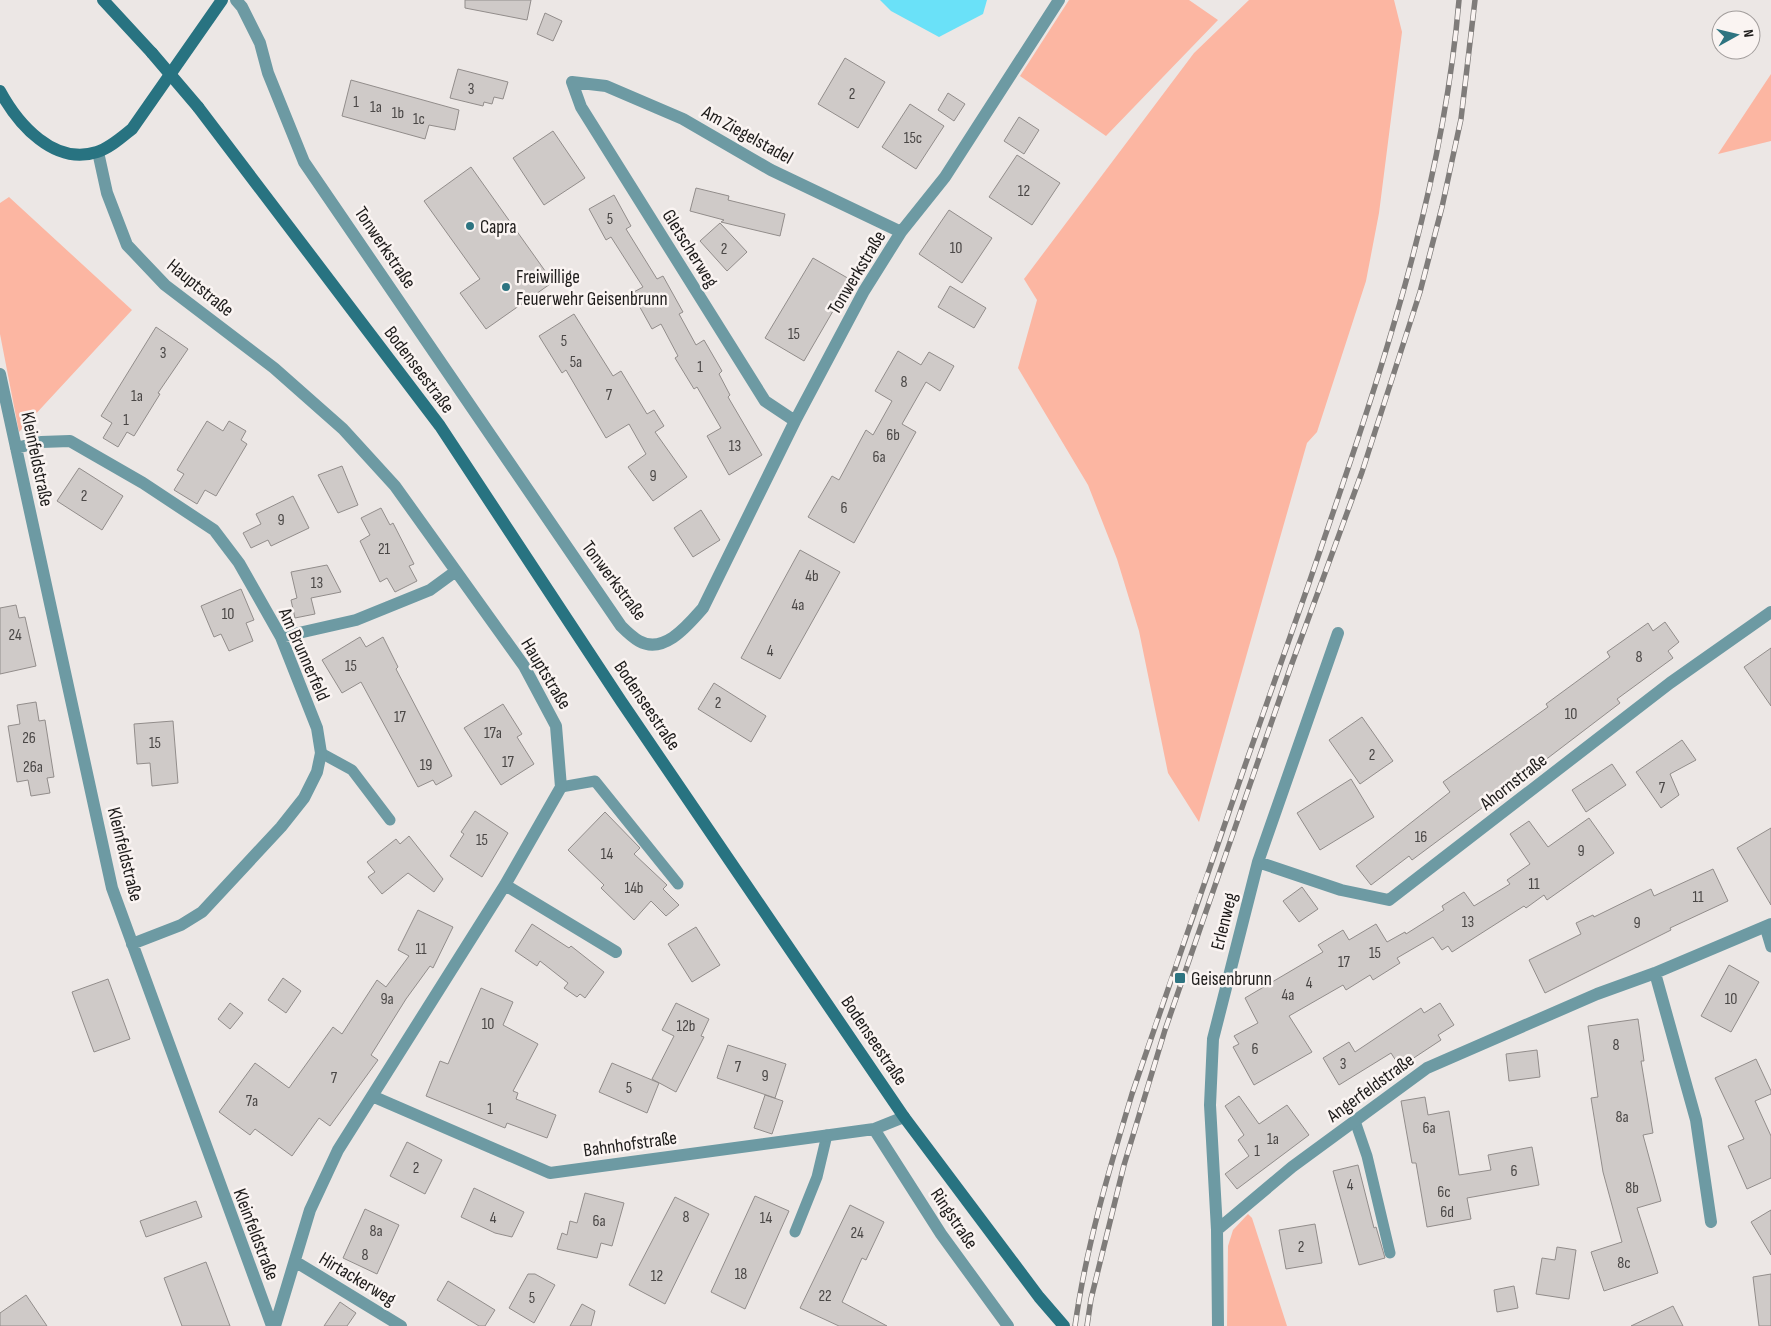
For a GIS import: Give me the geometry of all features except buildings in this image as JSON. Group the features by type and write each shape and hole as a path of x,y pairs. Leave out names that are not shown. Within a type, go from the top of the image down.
{"main road":[{"name":"Bodenseestraße","path":"103,0 198,107 440,426 621,701 904,1117 1039,1297 1064,1326"},
{"path":"0,91 12,112 28,130 56,150 84,155 98,152 116,142 132,128 222,0"}],"street":[{"name":"Tonwerkstraße","path":"236,0 242,7 260,43 268,73 304,162 621,626 639,641 651,645 662,643 682,631 703,608 795,421 864,291 901,232 945,177 1059,0"},
{"name":"Gletscherweg","path":"572,82 581,108 765,401 795,421"},
{"name":"Am Ziegelstadel","path":"572,82 606,86 683,119 771,170 901,232"},
{"name":"Hauptstraße","path":"98,152 107,193 127,245 165,285 274,368 343,429 395,486 524,666 556,726 561,787"},
{"name":"Kleinfeldstraße","path":"0,374 1,390 16,448 112,888 273,1326"},
{"name":"Am Brunnerfeld","path":"16,448 40,442 70,441 142,483 214,530 239,563 281,637 317,728 321,753 317,772 304,798 225,889 202,912 181,925 132,944"},
{"path":"281,637 356,620 430,590 456,571"},
{"name":"Ahornstraße","path":"1258,862 1341,890 1388,900 1670,683 1771,612"},
{"name":"Erlenweg","path":"1217,1230 1210,1105 1213,1039 1258,862 1338,633"},
{"path":"273,1326 296,1262 310,1210 338,1150 505,885 561,787"},
{"path":"505,885 616,952"},
{"name":"Angerfeldstraße","path":"1217,1230 1292,1167 1427,1068 1597,994 1655,973 1768,925"},
{"path":"1655,973 1696,1120 1711,1222"},
{"name":"Bahnhofstraße","path":"372,1096 550,1173 874,1129 904,1117"},
{"name":"Ringstraße","path":"874,1129 941,1234 1008,1326"},
{"path":"1217,1230 1218,1326"},
{"name":"Hirtackerweg","path":"296,1262 400,1326"}],"lane":[{"path":"321,753 352,770 390,820"},
{"path":"561,787 595,781 678,884"},
{"path":"1768,925 1771,947"},
{"path":"1355,1121 1367,1156 1390,1253"},
{"path":"795,1232 817,1177 827,1135"}],"shaded area":[{"path":"1069,0 1189,0 1218,20 1106,136 1020,76"},
{"path":"1249,0 1394,0 1402,32 1379,213 1366,281 1317,432 1307,443 1199,822 1168,773 1139,631 1117,559 1088,485 1018,368 1037,300 1024,279 1194,53"},
{"path":"1771,74 1771,141 1718,154"},
{"path":"9,197 132,310 19,432 0,334 0,203"},
{"path":"1248,1214 1252,1218 1287,1326 1227,1326 1228,1246 1233,1230"}],"water":[{"path":"880,0 987,0 983,14 939,37 891,11"}],"railway":[{"path":"1075,1326 1092,1238 1132,1094 1309,583 1381,368 1402,296 1438,149 1450,75 1459,0"},
{"path":"1087,1326 1091,1299 1124,1165 1165,1030 1291,666 1362,472 1420,292 1442,207 1461,119 1475,0"}],"place":[{"name":"Capra","path":"470,226"},
{"name":"Freiwillige Feuerwehr Geisenbrunn","path":"506,287"},
{"name":"Geisenbrunn","path":"1180,978"}]}
